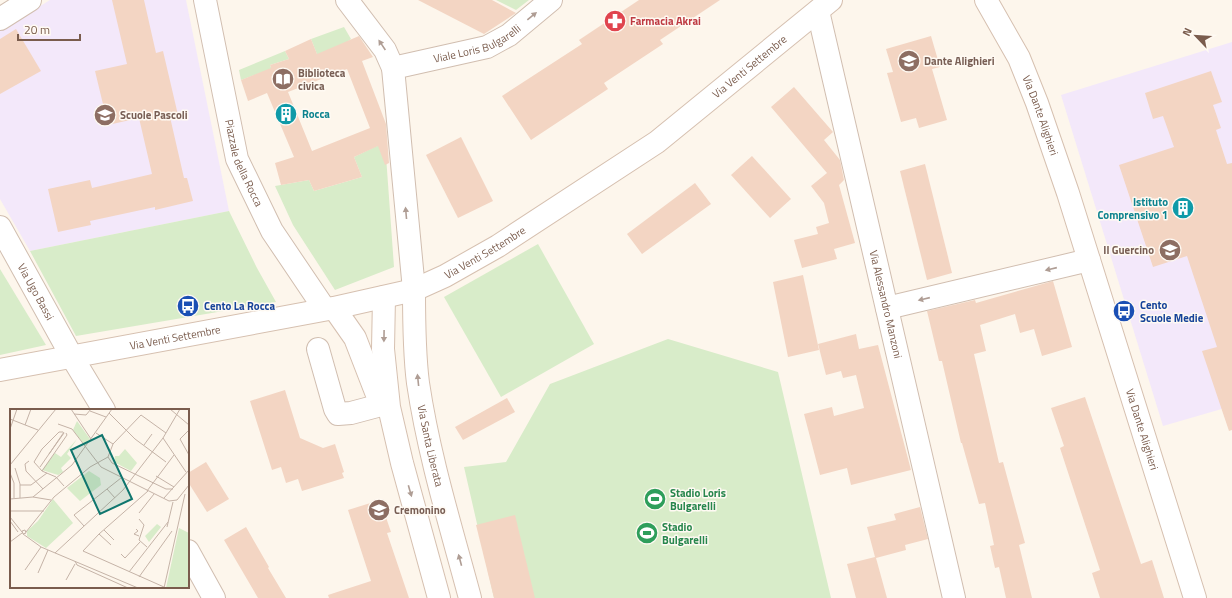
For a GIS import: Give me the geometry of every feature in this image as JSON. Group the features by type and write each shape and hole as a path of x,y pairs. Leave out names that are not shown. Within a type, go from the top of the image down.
{"street":[{"path":"0,19 30,0"},
{"name":"Piazzale della Rocca","path":"205,0 237,159 272,231 306,280 329,308"},
{"path":"347,0 385,50 394,68 414,290"},
{"name":"Viale Loris Bulgarelli","path":"394,68 487,47 509,34 551,0"},
{"name":"Via Dante Alighieri","path":"986,0 1008,36 1028,78 1058,162 1195,598"},
{"name":"Via Venti Settembre","path":"0,370 329,308 414,290 445,276 498,246 657,142 824,5"},
{"name":"Via Alessandro Manzoni","path":"824,5 887,308 954,598"},
{"name":"Via Ugo Bassi","path":"0,227 72,357 103,409"},
{"path":"887,308 1089,260"},
{"name":"Via Santa Liberata","path":"414,290 415,350 423,415 440,490 470,598"},
{"path":"384,296 383,349 386,382 394,431 439,598"},
{"path":"329,308 355,338 402,463"},
{"path":"318,349 335,409 338,414 351,413 381,405"},
{"path":"189,553 214,598"}],"shaded area":[{"name":"Scuole Pascoli","path":"50,0 186,0 229,211 30,251 0,199 0,31"},
{"name":"Il Guercino","path":"1232,42 1232,406 1163,426 1061,95"}],"green space":[{"path":"496,0 529,0 516,10"},
{"path":"344,27 351,39 320,62 311,39"},
{"path":"285,51 289,59 270,65 275,78 263,72 241,80 239,70"},
{"path":"385,142 394,267 335,290 293,225 275,186 309,180 314,191 362,177 354,157"},
{"path":"229,211 257,268 276,302 76,336 30,251"},
{"path":"538,244 594,344 501,397 444,297"},
{"path":"0,269 46,345 0,355"},
{"name":"Stadio Bulgarelli","path":"668,339 778,372 831,598 494,598 464,467 506,462 550,384"}],"building":[{"name":"Scuole Pascoli","path":"112,0 144,0 156,53 163,51 178,115 170,117 184,178 187,178 193,201 155,210 155,207 90,221 91,225 58,232 48,189 90,180 92,188 152,174 139,118 108,125 95,71 127,64"},
{"path":"418,0 492,0 516,13 484,34"},
{"path":"639,0 720,0 660,40 663,44 604,83 608,89 531,140 502,96 582,44 579,40"},
{"path":"16,29 41,71 0,94 0,39"},
{"name":"Rocca","path":"359,36 373,57 362,61 386,124 389,163 385,165 378,146 354,157 362,177 314,191 309,180 281,185 275,163 294,157 267,93 248,101 241,80 271,68 270,65 289,59 285,51 311,39 317,54","holes":["347,69 370,128 312,151 288,92"]},
{"path":"931,36 940,67 932,69 947,120 919,128 916,118 901,122 887,73 893,72 886,49"},
{"name":"Istituto Comprensivo 1","path":"1211,71 1222,102 1213,105 1221,128 1216,130 1227,164 1232,163 1232,430 1229,431 1202,351 1217,347 1187,256 1153,267 1119,165 1174,147 1163,116 1153,119 1145,93"},
{"path":"794,87 833,132 824,140 840,160 844,180 839,185 855,243 834,249 837,259 802,268 794,240 818,234 816,227 829,223 824,203 811,186 827,173 771,107"},
{"path":"461,137 493,201 458,218 426,155"},
{"path":"752,156 791,199 770,218 731,175"},
{"path":"925,164 952,273 927,280 900,171"},
{"path":"695,183 711,204 642,254 627,234"},
{"path":"803,275 819,350 788,357 773,282"},
{"path":"1053,281 1072,347 1042,356 1034,329 1020,333 1015,314 980,325 986,351 974,354 999,463 1003,462 1025,543 1019,545 1032,598 1006,598 999,567 995,568 990,546 994,545 985,503 979,504 961,443 942,361 939,361 927,311 975,300 976,303"},
{"path":"856,334 859,349 878,345 911,470 851,485 847,468 820,475 804,414 832,407 834,416 864,408 856,375 843,378 841,371 826,375 818,344"},
{"path":"285,390 300,438 323,448 335,444 344,472 342,473 344,478 302,491 298,479 286,483 281,467 272,470 250,401"},
{"path":"1085,397 1141,564 1152,560 1164,598 1100,598 1092,573 1100,570 1060,448 1064,446 1051,408"},
{"path":"507,398 515,412 463,440 455,427"},
{"path":"206,462 229,499 207,512 189,484 189,472"},
{"path":"380,500 391,532 387,533 409,598 329,598 328,595 371,581 348,510"},
{"path":"920,507 928,539 905,545 906,550 876,558 887,598 856,598 847,564 875,557 867,527 896,520 894,514"},
{"path":"515,515 535,598 494,598 476,525"},
{"path":"246,527 286,598 258,598 224,540"}],"place":[{"name":"Farmacia Akrai","path":"615,21"},
{"name":"Dante Alighieri","path":"909,61"},
{"name":"Biblioteca civica","path":"283,79"},
{"name":"Rocca","path":"286,114"},
{"name":"Scuole Pascoli","path":"105,115"},
{"name":"Istituto Comprensivo 1","path":"1183,208"},
{"name":"Il Guercino","path":"1170,250"},
{"name":"Cento La Rocca","path":"188,306"},
{"name":"Cento Scuole Medie","path":"1124,311"},
{"name":"Stadio Loris Bulgarelli","path":"655,499"},
{"name":"Cremonino","path":"379,510"},
{"name":"Stadio Bulgarelli","path":"647,533"}]}
